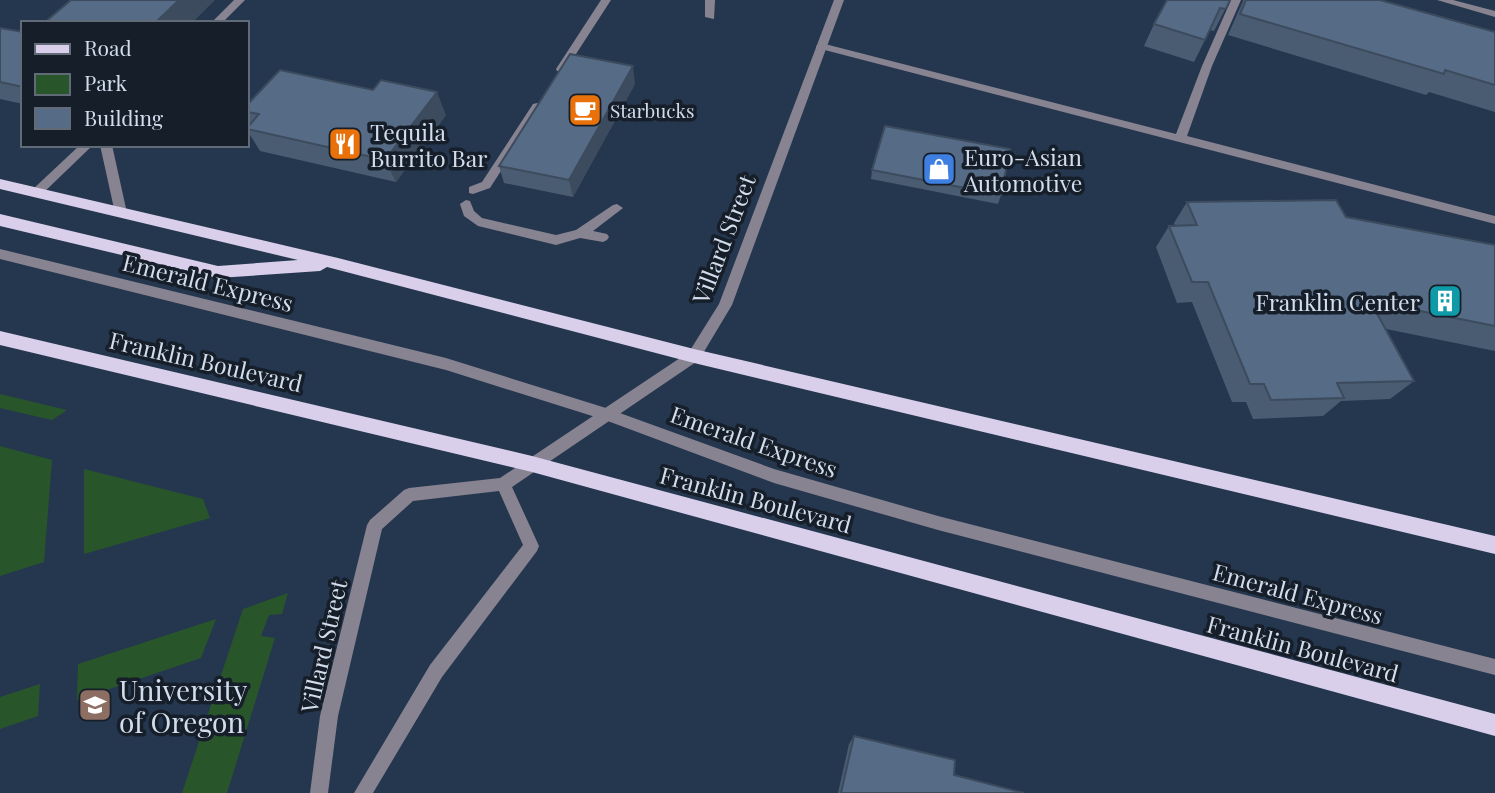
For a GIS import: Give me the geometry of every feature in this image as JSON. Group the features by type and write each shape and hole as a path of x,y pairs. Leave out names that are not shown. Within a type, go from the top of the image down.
{"main road":[{"path":"0,184 338,264 694,356 1495,545"},
{"path":"0,220 218,272 338,264"},
{"name":"Franklin Boulevard","path":"0,338 532,464 1495,725"}],"street":[{"path":"218,21 240,0"},
{"path":"556,78 606,0"},
{"path":"710,0 710,17"},
{"name":"Villard Street","path":"319,793 329,716 375,524 409,495 503,484 694,356 724,305 839,0"},
{"path":"1180,139 1207,66 1236,0"},
{"path":"1442,0 1495,14"},
{"path":"821,46 1495,220"},
{"path":"473,190 486,184 541,100"},
{"path":"36,193 85,147"},
{"path":"106,147 121,213"},
{"path":"466,204 468,213 478,222 556,240 580,233 617,208"},
{"path":"580,233 603,237"},
{"name":"Emerald Express","path":"0,254 446,364 606,414 787,480 952,526 1495,667"},
{"path":"363,793 436,671 531,546 503,484"}],"green space":[{"path":"0,394 67,410 52,420 0,408"},
{"path":"0,446 52,460 44,562 0,576"},
{"path":"84,469 203,499 210,518 84,554"},
{"path":"288,593 282,614 269,615 261,636 275,638 227,793 182,793 243,609"},
{"path":"216,619 201,658 77,700 78,664"},
{"path":"40,684 38,716 0,729 0,697"}],"building":[{"path":"71,0 179,0 157,21 46,21"},
{"path":"1167,0 1230,0 1226,9 1220,8 1205,40 1154,24"},
{"path":"1246,0 1380,0 1495,32 1495,85 1445,70 1444,74 1240,14"},
{"path":"0,28 21,32 21,87 0,82"},
{"name":"Starbucks","path":"570,54 633,66 569,180 499,166"},
{"path":"280,70 373,90 381,80 437,92 385,160 248,129 259,114 248,112 248,104"},
{"name":"Euro-Asian Automotive","path":"885,126 1010,149 1001,195 872,170"},
{"path":"1336,200 1346,217 1495,245 1495,326 1370,301 1414,381 1337,383 1344,398 1271,400 1264,384 1250,384 1208,282 1192,282 1169,226 1197,225 1187,202"},
{"path":"854,736 955,760 954,775 1024,793 841,793"}],"place":[{"name":"Starbucks","path":"585,110"},
{"name":"Tequila Burrito Bar","path":"345,144"},
{"name":"Euro-Asian Automotive","path":"939,169"},
{"name":"Franklin Center","path":"1445,301"},
{"name":"University of Oregon","path":"95,705"}]}
